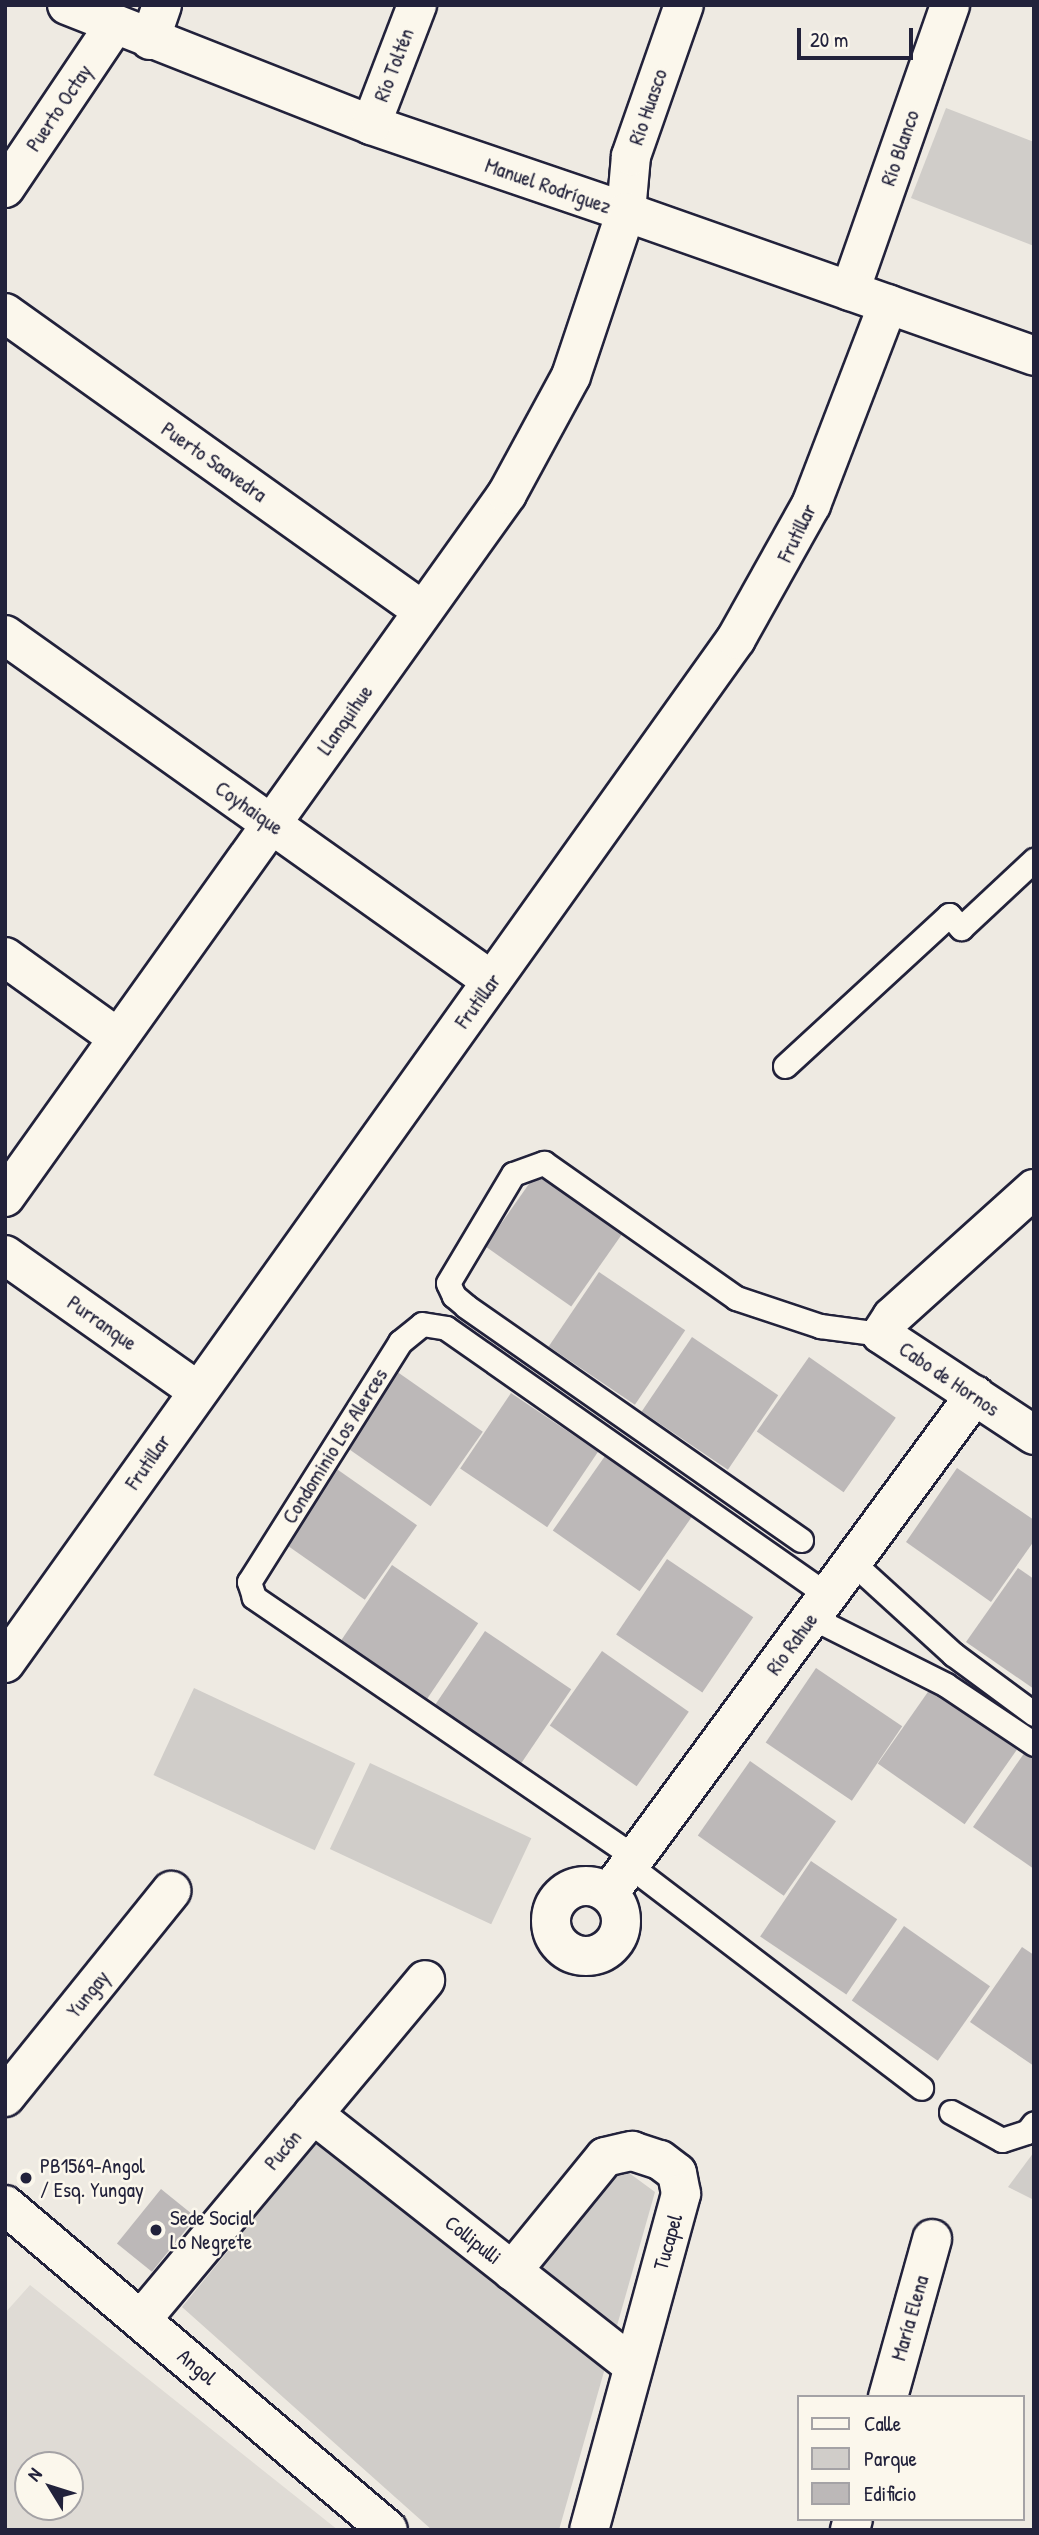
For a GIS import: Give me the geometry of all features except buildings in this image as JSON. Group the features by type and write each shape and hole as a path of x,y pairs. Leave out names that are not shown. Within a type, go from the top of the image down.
{"street":[{"name":"Manuel Rodríguez","path":"66,5 113,27 156,22 370,125 1034,356"},
{"name":"Río Toltén","path":"370,125 417,5"},
{"name":"Río Huasco","path":"626,212 631,156 684,5"},
{"name":"Río Blanco","path":"850,291 950,5"},
{"name":"Puerto Octay","path":"5,188 113,27"},
{"name":"Llanquihue","path":"5,1197 507,494 550,420 589,330 626,212"},
{"name":"Frutillar","path":"5,1663 765,594 811,505 888,304"},
{"name":"Puerto Saavedra","path":"5,313 424,611"},
{"name":"Coyhaique","path":"5,635 492,981"},
{"path":"5,957 118,1038"},
{"path":"887,1325 1034,1189"},
{"name":"Purranque","path":"5,1255 198,1391"},
{"name":"Cabo de Hornos","path":"887,1325 975,1395 1034,1435"},
{"name":"Río Rahue","path":"625,1872 975,1395"},
{"name":"Yungay","path":"5,2097 172,1891"},
{"name":"Pucón","path":"141,2320 425,1980"},
{"name":"Collipulli","path":"313,2114 633,2367"},
{"name":"Tucapel","path":"513,2271 605,2157 632,2151 670,2165 681,2184 681,2194 589,2530"},
{"name":"Angol","path":"5,2205 388,2530"},
{"name":"María Elena","path":"889,2395 932,2239"}],"lane":[{"path":"785,1066 949,915 961,928 1034,860"},
{"path":"801,1539 466,1306 454,1296 448,1283 513,1174 544,1163 736,1298 820,1326 887,1325"},
{"name":"Condominio Los Alerces","path":"625,1872 254,1597 249,1582 400,1342 422,1324 446,1328 819,1606"},
{"path":"852,1562 953,1654 1034,1714"},
{"path":"819,1606 946,1685 1034,1744"},
{"path":"625,1872 921,2088"},
{"path":"951,2112 1002,2140 1027,2132 1034,2123"}],"shaded area":[{"path":"30,2285 338,2530 5,2530 5,2313"}],"green space":[{"path":"946,108 1034,142 1034,246 911,198"},
{"path":"194,1688 355,1763 315,1850 153,1775"},
{"path":"370,1763 531,1838 491,1924 330,1849"},
{"path":"318,2141 512,2296 603,2183 625,2170 655,2192 559,2530 432,2530 182,2307"},
{"path":"1034,2152 1034,2200 1008,2187"}],"place":[{"name":"PB1569-Angol / Esq. Yungay","path":"26,2178"},
{"name":"Sede Social Lo Negrete","path":"156,2230"}]}
